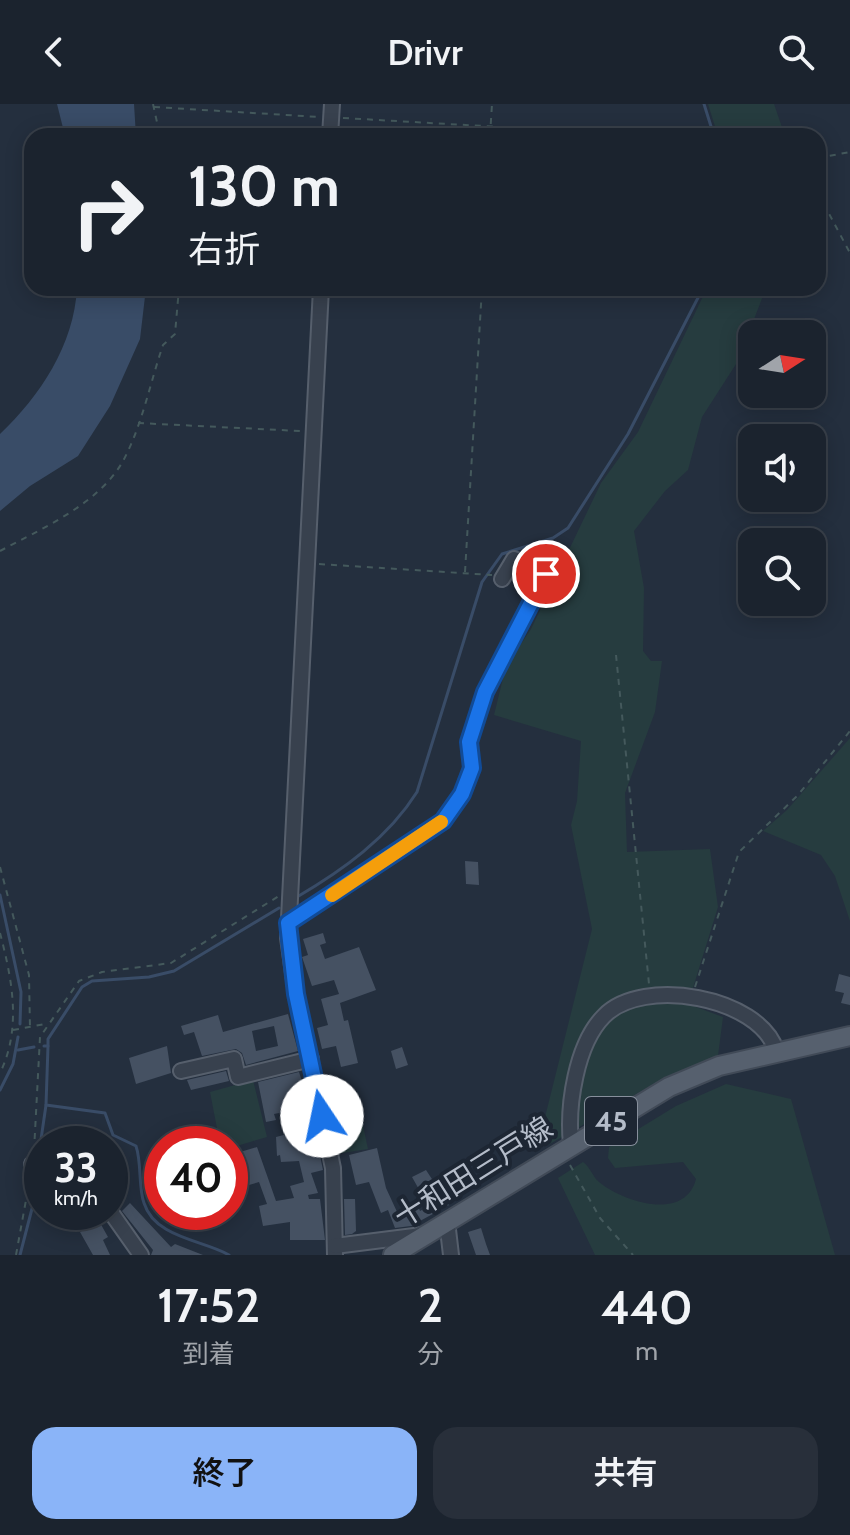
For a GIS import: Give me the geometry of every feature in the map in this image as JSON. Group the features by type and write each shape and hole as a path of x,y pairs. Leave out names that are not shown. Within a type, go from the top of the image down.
{"main road":[{"name":"十和田三戸線","path":"393,1255 669,1087 719,1066 776,1050 850,1036"}],"street":[{"path":"321,296 289,889 288,923 294,982 333,1168 335,1250 425,1235"},
{"path":"288,923 443,821 455,807 472,768 469,742 485,692 546,574 514,559 497,577"},
{"path":"567,1148 577,1074 599,1024 616,1008 650,997 693,996 718,1002 760,1024 772,1036 776,1050"},
{"path":"181,1071 234,1059 238,1077 311,1059"},
{"path":"447,1221 451,1255"},
{"path":"123,1230 141,1255"}],"path":[{"path":"491,127 492,104"},
{"path":"158,128 153,106 332,111 510,128"},
{"path":"826,156 850,152"},
{"path":"826,208 850,253"},
{"path":"0,551 86,500 122,464 163,345 175,334 178,296"},
{"path":"465,572 482,296"},
{"path":"138,423 313,432"},
{"path":"306,564 484,573 497,577"},
{"path":"616,655 650,997"},
{"path":"693,996 739,852 798,795 850,731"},
{"path":"0,867 29,975 30,1029"},
{"path":"37,1126 40,1037 79,981 87,975 171,963 289,889"},
{"path":"0,933 12,980 12,1030 7,1058 0,1073"},
{"path":"12,1030 49,1023"},
{"path":"567,1148 600,1218 633,1255"},
{"path":"16,1255 24,1219"}],"green space":[{"path":"708,104 774,104 782,128 716,128"},
{"path":"703,296 763,296 754,320 738,320 738,361 702,417 688,470 665,491 634,531 644,588 643,651 651,661 662,661 655,712 625,793 627,852 710,849 718,907 688,1004 723,1017 718,1056 657,1082 548,1145 541,1133 592,929 571,825 577,801 581,741 494,715 506,666 531,629 601,483 638,432"},
{"path":"850,738 850,921 835,876 821,855 763,831 787,810"},
{"path":"253,1080 267,1137 248,1143 248,1126 217,1126 210,1092"},
{"path":"726,1084 791,1099 835,1255 595,1255 558,1178 583,1162 599,1182 623,1196 652,1204 680,1200 690,1192 696,1179 683,1162 615,1168 608,1158 609,1147 676,1106"},
{"path":"362,1121 368,1149 336,1154 331,1127"}],"water":[{"path":"57,104 134,104 136,128 63,128"},
{"path":"76,296 145,296 140,339 110,406 78,456 30,486 0,511 0,434 28,403 52,368 62,349"}],"building":[{"path":"465,861 478,862 479,885 466,884"},
{"path":"323,933 326,943 320,945 325,959 359,947 376,990 340,1003 344,1021 348,1020 358,1063 341,1067 336,1046 322,1049 317,1028 328,1025 321,999 339,994 334,980 312,986 302,957 308,955 303,939"},
{"path":"839,974 850,977 850,1005 841,1003 844,993 835,991"},
{"path":"288,1014 298,1051 246,1065 242,1053 236,1049 202,1056 194,1032 184,1035 181,1026 218,1015 223,1032","holes":["274,1026 278,1046 256,1051 252,1031"]},
{"path":"167,1046 171,1073 136,1084 129,1058"},
{"path":"402,1047 408,1065 396,1069 391,1051"},
{"path":"226,1071 229,1081 191,1090 187,1080"},
{"path":"299,1072 310,1107 274,1114 276,1120 266,1122 258,1082"},
{"path":"353,1088 358,1107 346,1110 342,1091"},
{"path":"314,1127 323,1170 311,1173 318,1193 308,1195 309,1199 320,1199 325,1240 290,1240 290,1222 263,1226 259,1206 267,1204 259,1182 248,1185 248,1150 257,1147 276,1201 294,1198 290,1186 304,1182 299,1161 281,1162 280,1155 277,1156 276,1137"},
{"path":"377,1148 386,1188 398,1214 417,1204 420,1211 436,1202 429,1189 421,1193 412,1177 426,1170 449,1205 420,1221 419,1225 395,1228 388,1210 381,1213 369,1182 356,1185 349,1155"},
{"path":"344,1199 355,1199 356,1231 345,1235"},
{"path":"130,1203 144,1218 144,1230 155,1230 171,1247 175,1244 203,1255 151,1255 153,1250 128,1219"},
{"path":"481,1228 490,1255 476,1255 468,1232"},
{"path":"104,1230 108,1237 103,1240 110,1255 93,1255 80,1232"}],"waterway":[{"path":"704,104 712,128"},
{"path":"297,897 363,852 392,824 417,792 482,582 502,554 553,538 568,528 628,434 699,296"},
{"path":"0,895 21,992 20,1024"},
{"path":"44,1046 48,1046 48,1039 82,987 92,981 149,977 174,971 279,908"},
{"path":"0,1090 13,1064 18,1037"},
{"path":"48,1046 46,1105 105,1113 113,1135 136,1146 142,1196 150,1215 169,1231 229,1255"},
{"path":"18,1050 34,1047"},
{"path":"43,1126 46,1105"},
{"path":"20,1255 26,1230"}],"slow traffic":[{"path":"332,895 441,822"}],"route":[{"path":"322,1116 296,994 288,923 309,912 361,874 379,866 443,821 455,807 472,768 469,742 485,692 546,574"}]}
